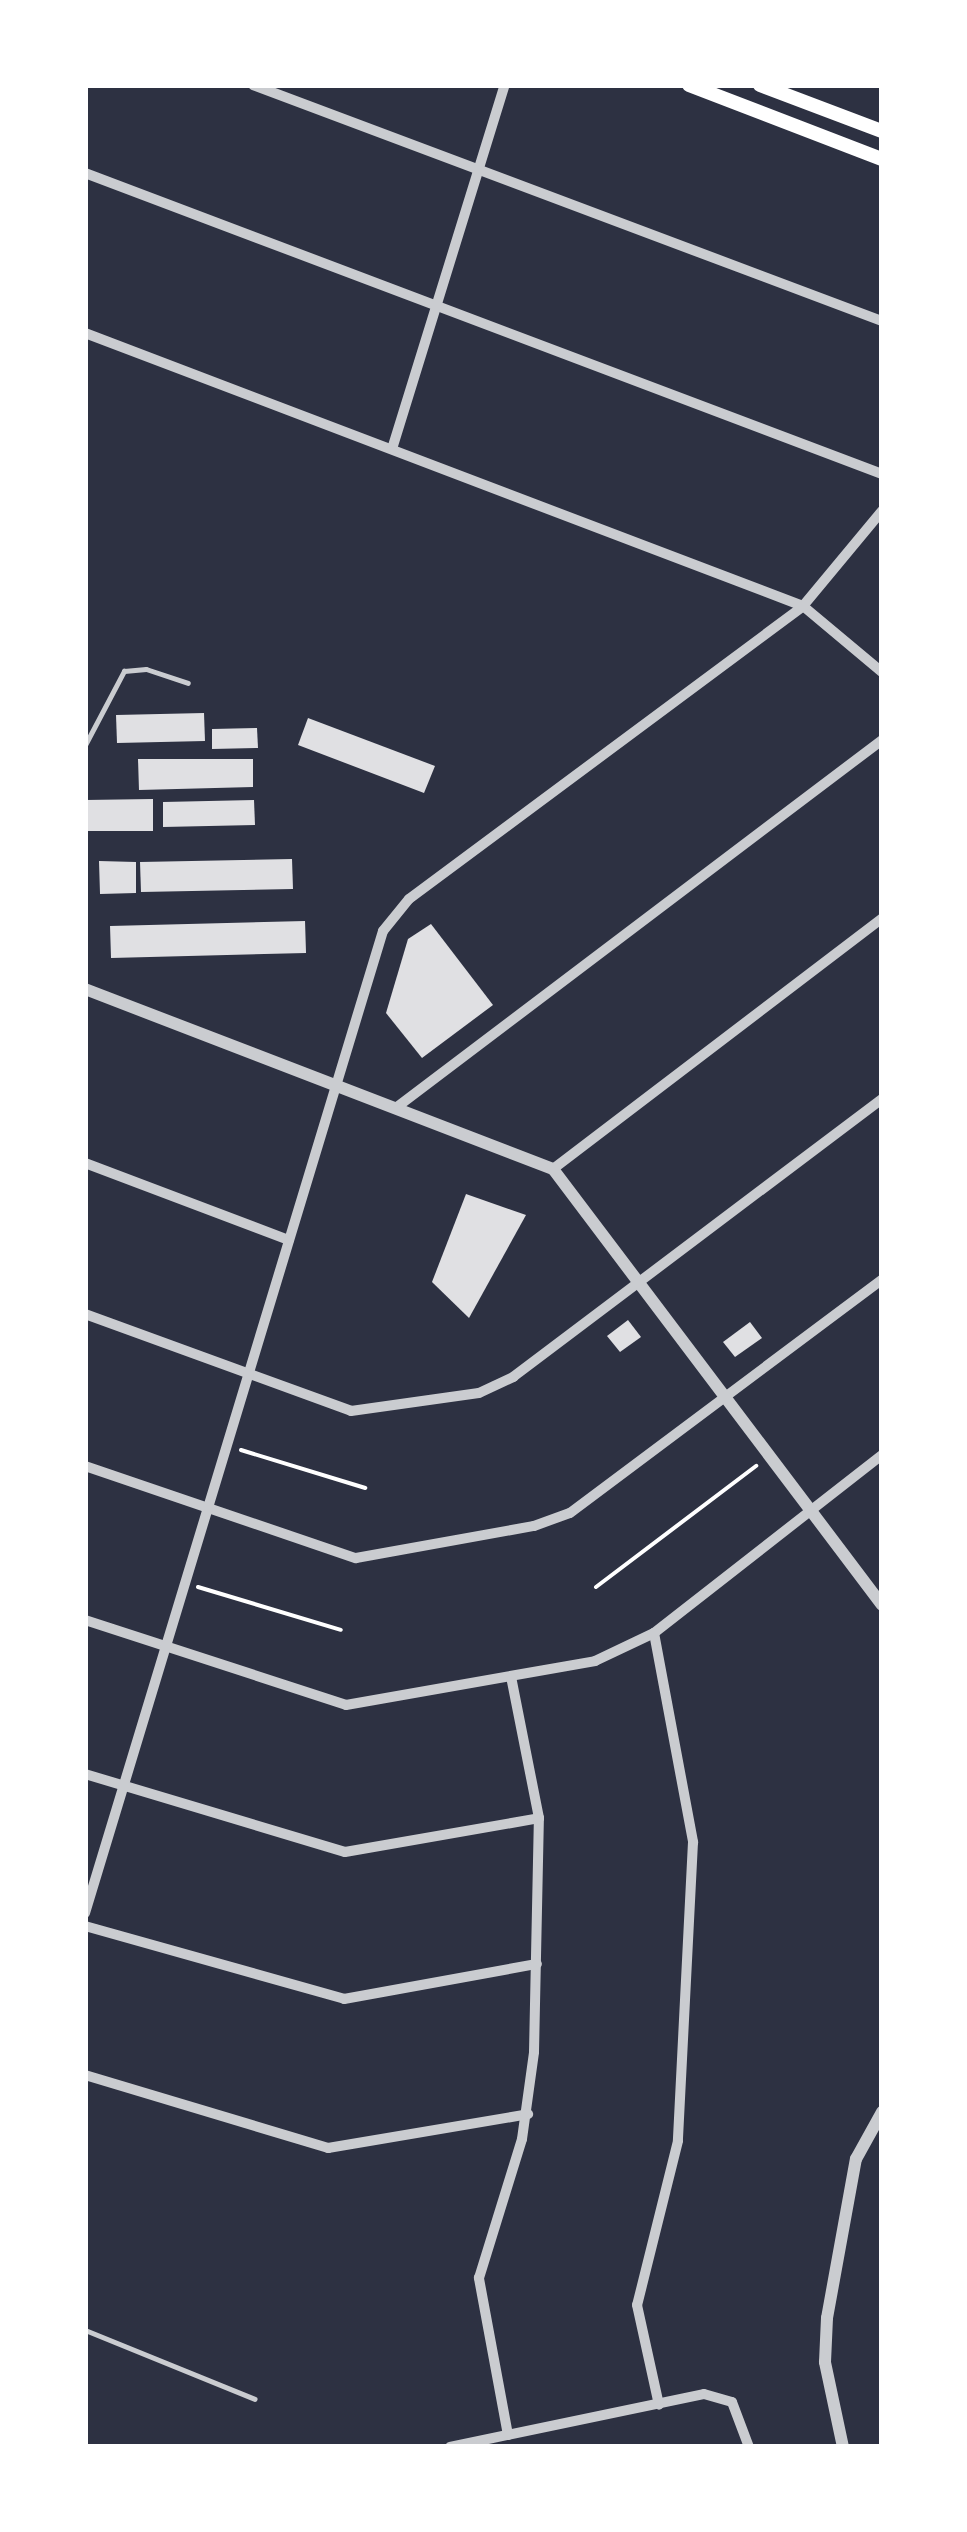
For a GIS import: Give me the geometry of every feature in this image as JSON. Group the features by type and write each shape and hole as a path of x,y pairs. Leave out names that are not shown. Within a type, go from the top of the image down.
{"main road":[{"path":"689,85 882,159"},
{"path":"760,85 882,131"}],"street":[{"path":"253,85 882,322"},
{"path":"392,449 505,85"},
{"path":"85,173 882,474"},
{"path":"85,333 804,606 882,672"},
{"path":"85,1912 373,957 393,916 804,606 882,511"},
{"path":"397,1108 882,740"},
{"path":"553,1169 882,918"},
{"path":"85,989 553,1169 728,1392 882,1605"},
{"path":"85,1314 351,1410 479,1392 513,1377 882,1098"},
{"path":"85,1163 289,1240"},
{"path":"85,1466 206,1512 356,1558 534,1526 570,1513 882,1280"},
{"path":"85,1620 164,1650 346,1705 512,1677 612,1656 654,1634 882,1455"},
{"path":"654,1634 693,1842 680,2123 638,2305 659,2405"},
{"path":"508,2435 479,2278 528,2114 538,1964 539,1818 512,1677"},
{"path":"85,1774 124,1789 346,1852 539,1818"},
{"path":"85,1926 344,1999 538,1964"},
{"path":"85,2075 328,2148 528,2114"},
{"path":"843,2447 825,2362 827,2318 856,2159 882,2112"},
{"path":"450,2447 704,2394 732,2402 748,2447"}],"lane":[{"path":"85,745 124,672 146,668 188,683"},
{"path":"85,2330 255,2400"}],"path":[{"path":"227,1445 364,1488"},
{"path":"596,1587 773,1453"},
{"path":"184,1583 341,1630"}],"building":[{"path":"204,713 205,741 117,743 116,715"},
{"path":"308,718 435,766 424,793 298,745"},
{"path":"257,728 258,748 212,749 212,729"},
{"path":"138,759 253,759 253,787 139,790"},
{"path":"153,799 153,831 85,831 85,800"},
{"path":"254,800 255,825 163,827 163,802"},
{"path":"292,859 293,889 141,892 140,862"},
{"path":"99,861 136,862 136,893 100,894"},
{"path":"305,921 306,953 111,958 110,926"},
{"path":"431,924 493,1005 422,1058 386,1013 408,939"},
{"path":"466,1194 526,1215 469,1318 432,1282"},
{"path":"628,1320 641,1337 620,1352 607,1336"},
{"path":"750,1322 762,1338 735,1357 723,1342"}]}
